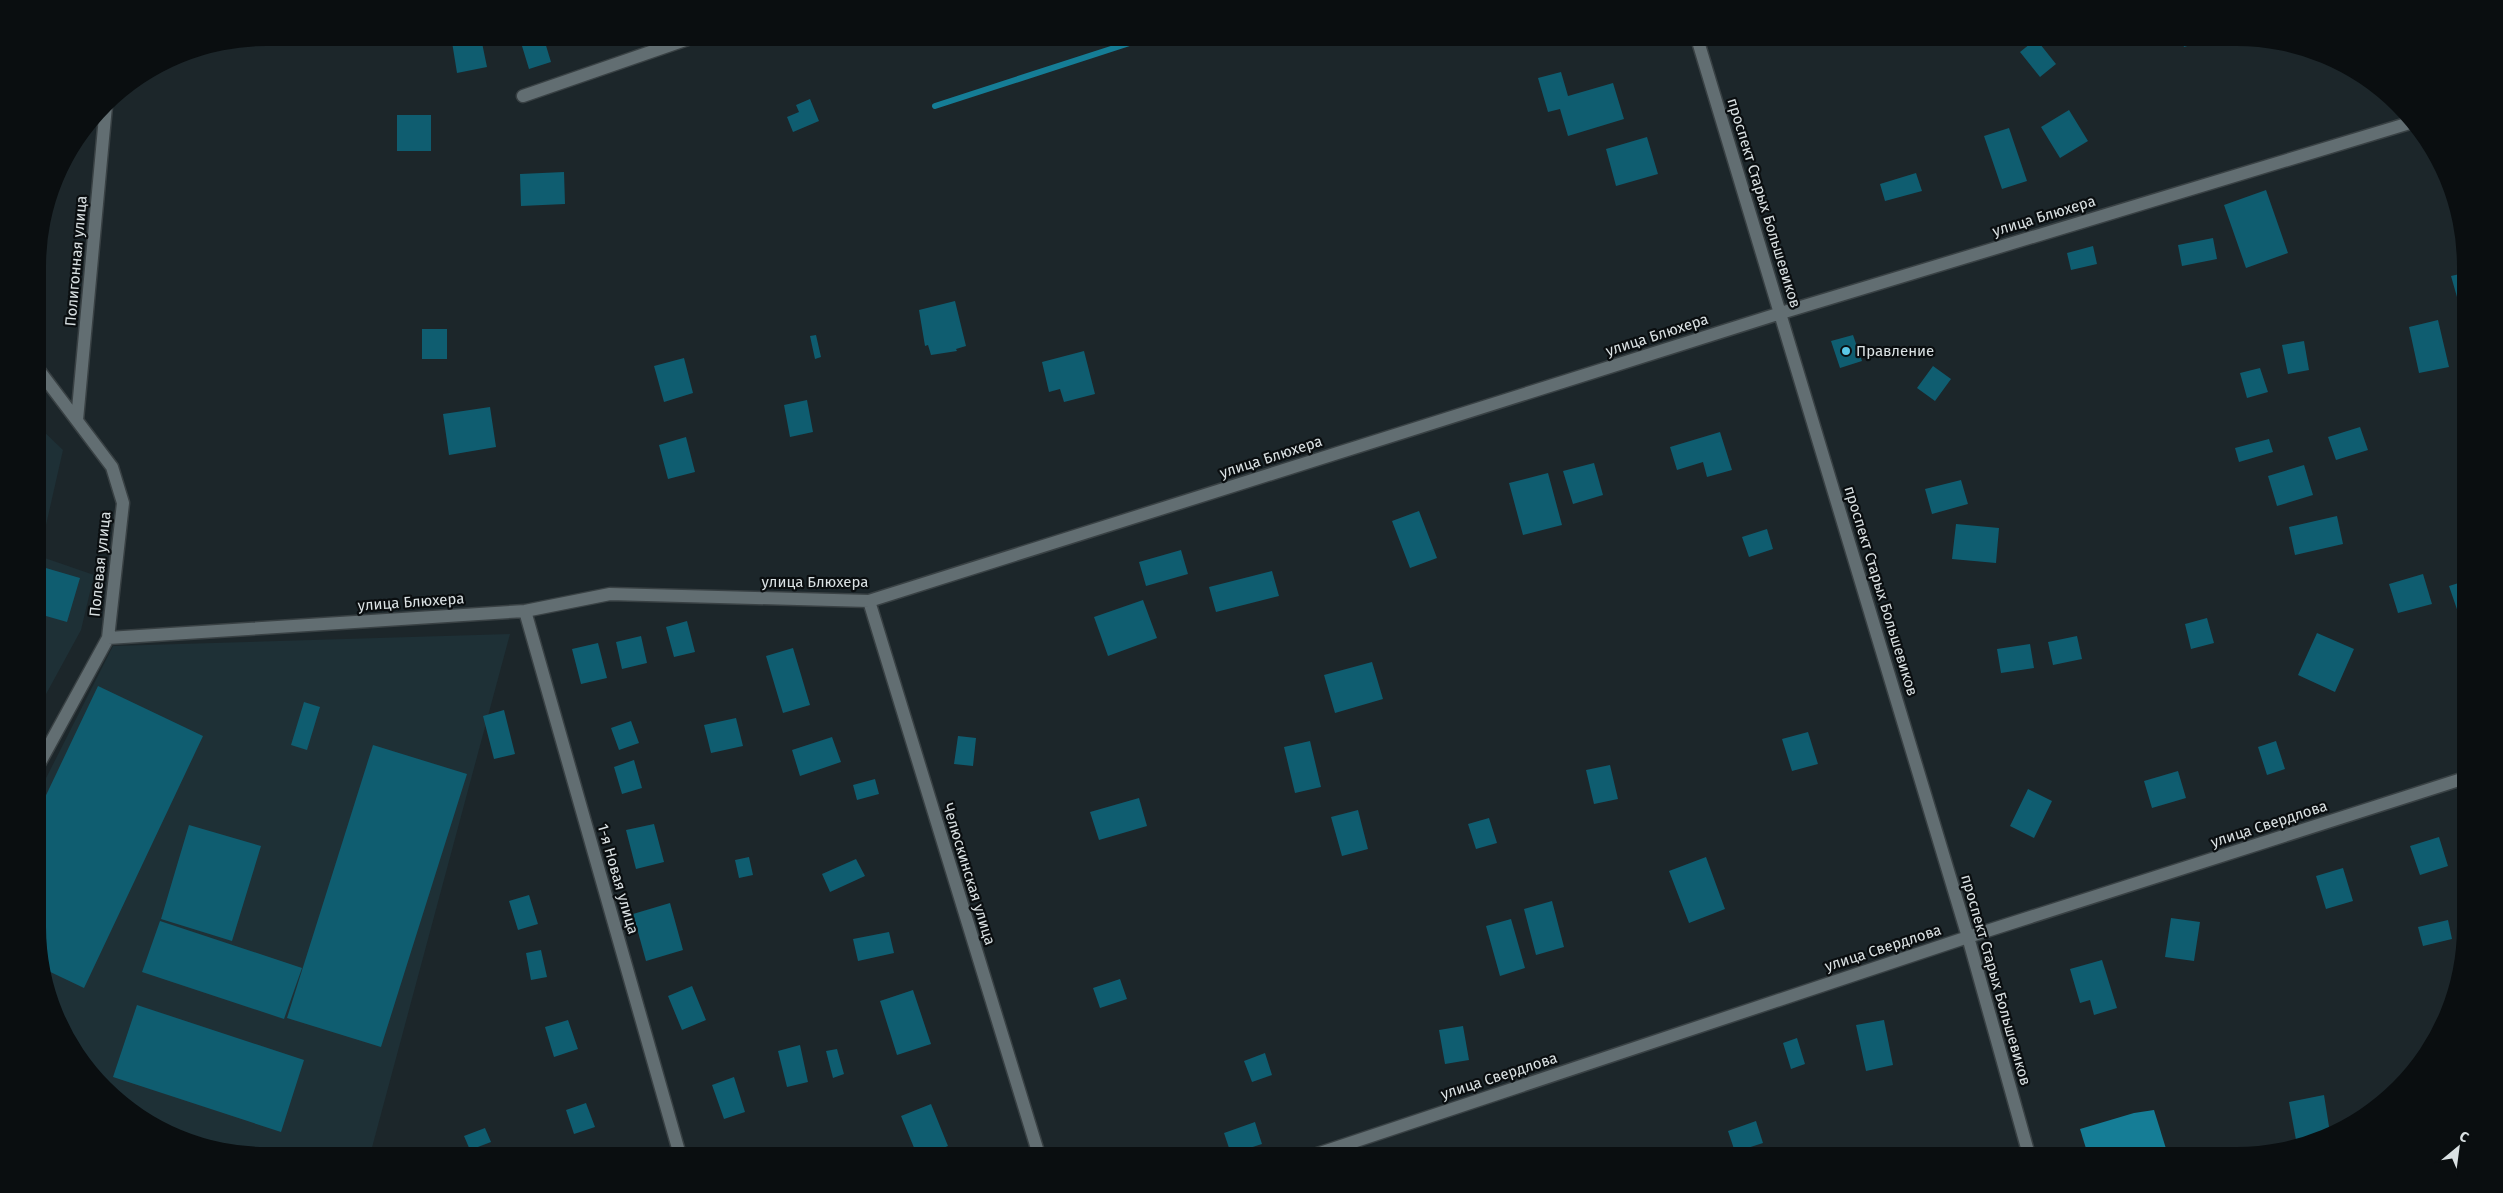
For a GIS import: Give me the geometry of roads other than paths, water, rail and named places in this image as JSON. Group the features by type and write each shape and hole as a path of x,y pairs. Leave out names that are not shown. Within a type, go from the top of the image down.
{"street":[{"path":"523,96 653,46"},
{"name":"проспект Старых Большевиков","path":"1699,46 1968,937 2027,1147"},
{"name":"Полигонная улица","path":"77,420 105,117"},
{"name":"улица Блюхера","path":"108,638 524,611 610,594 869,601 1780,313 2405,124"},
{"name":"Полевая улица","path":"46,379 112,466 122,504 108,638"},
{"name":"Челюскинская улица","path":"869,601 1036,1147"},
{"name":"1-я Новая улица","path":"524,611 678,1147"},
{"path":"46,751 108,638"},
{"name":"улица Свердлова","path":"1338,1147 1968,937 2457,781"}],"water":[{"path":"2154,1110 2166,1147 2086,1147 2080,1129 2134,1113"}],"waterway":[{"path":"935,106 1120,46"}],"place":[{"name":"Правление","path":"1846,351"}]}
